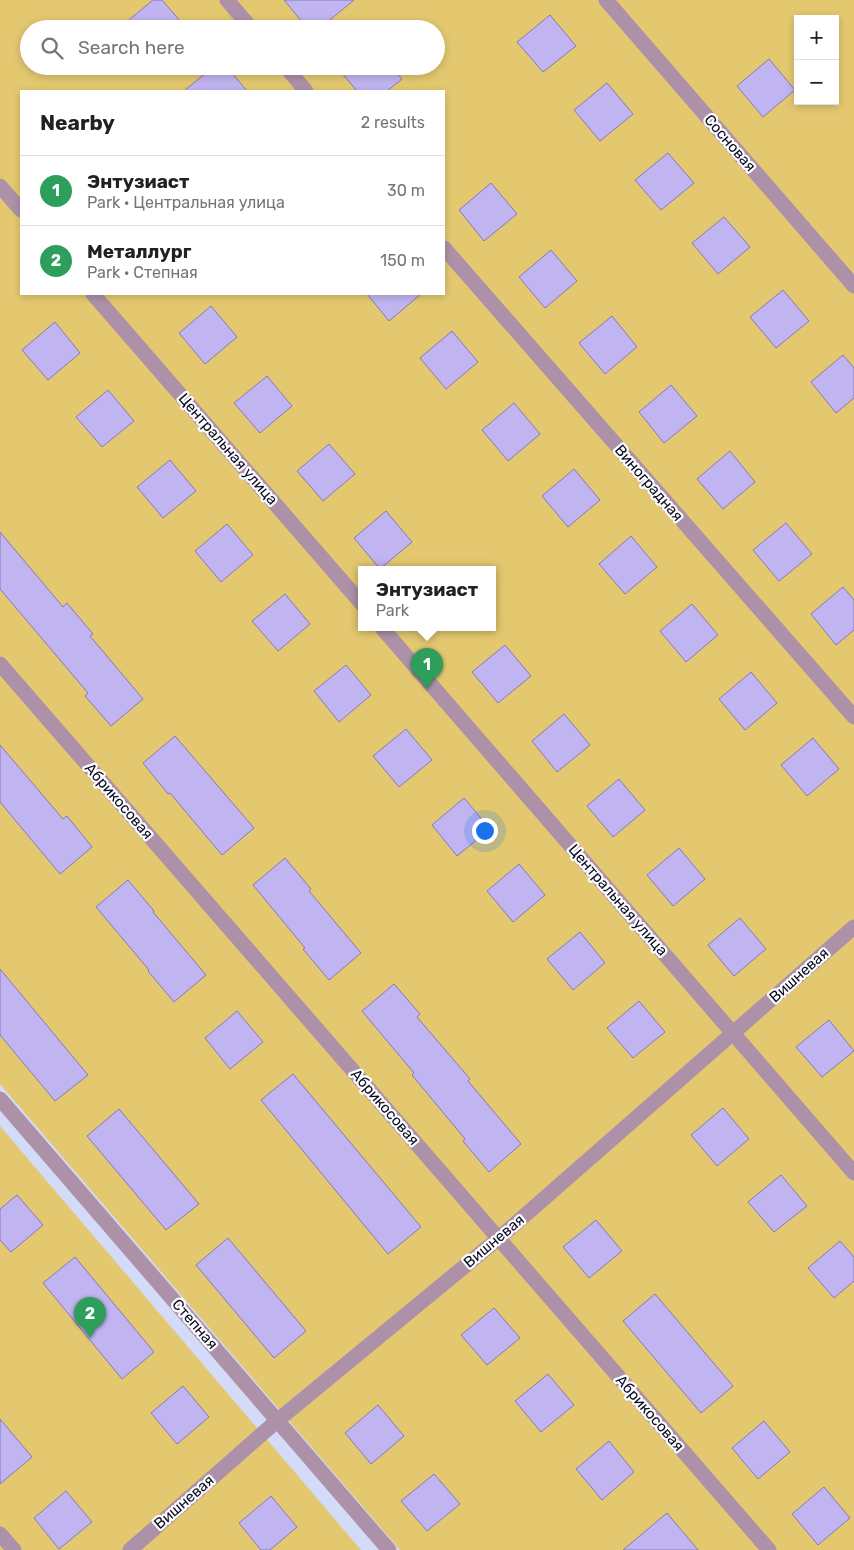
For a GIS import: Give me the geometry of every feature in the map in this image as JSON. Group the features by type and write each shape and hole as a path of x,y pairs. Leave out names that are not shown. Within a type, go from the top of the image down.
{"street":[{"path":"227,0 244,20"},
{"name":"Сосновая","path":"606,0 854,286"},
{"path":"292,75 305,90"},
{"path":"0,186 20,209"},
{"name":"Виноградная","path":"445,249 854,717"},
{"name":"Центральная улица","path":"94,295 358,599"},
{"name":"Центральная улица","path":"385,631 854,1173"},
{"name":"Абрикосовая","path":"0,664 769,1550"},
{"name":"Вишневая","path":"130,1550 278,1420 499,1238 854,926"},
{"name":"Степная","path":"0,1099 389,1550"},
{"path":"0,1534 14,1550"}],"shaded area":[{"path":"0,0 854,0 854,1550 400,1550 0,1084"},
{"path":"0,1126 361,1550 0,1550"}],"building":[{"path":"153,0 162,0 179,20 129,20"},
{"path":"284,0 354,0 330,20 301,20"},
{"path":"550,15 576,46 543,72 517,42"},
{"path":"769,59 794,91 763,117 737,86"},
{"path":"203,75 234,75 246,90 185,90"},
{"path":"344,75 399,75 402,79 388,90 356,90"},
{"path":"607,83 633,114 600,141 574,110"},
{"path":"668,153 694,183 661,210 635,180"},
{"path":"491,183 517,214 484,241 459,210"},
{"path":"724,217 750,247 718,274 692,243"},
{"path":"551,250 577,281 545,308 519,277"},
{"path":"783,290 809,321 776,348 750,317"},
{"path":"368,295 420,295 389,321"},
{"path":"211,306 237,337 205,364 179,333"},
{"path":"612,316 637,347 605,374 579,343"},
{"path":"55,322 80,353 48,380 22,350"},
{"path":"452,331 478,362 446,389 420,358"},
{"path":"843,355 854,368 854,398 836,413 811,382"},
{"path":"267,376 292,406 260,433 234,403"},
{"path":"671,385 697,416 664,443 639,412"},
{"path":"108,390 134,421 102,447 76,417"},
{"path":"514,403 540,434 508,461 482,430"},
{"path":"329,444 355,474 323,501 297,471"},
{"path":"730,451 755,482 723,509 697,479"},
{"path":"170,460 196,491 163,518 137,487"},
{"path":"574,469 600,500 568,527 542,496"},
{"path":"386,511 412,542 384,566 377,566 354,538"},
{"path":"786,523 812,554 779,581 753,550"},
{"path":"227,524 253,555 221,582 195,551"},
{"path":"0,532 63,607 67,603 93,634 90,636 143,699 111,726 85,696 88,693 0,589"},
{"path":"631,536 657,567 625,594 599,564"},
{"path":"843,587 854,600 854,630 836,645 811,614"},
{"path":"285,594 310,624 278,651 252,621"},
{"path":"692,604 718,635 686,662 660,631"},
{"path":"505,645 531,676 498,703 472,672"},
{"path":"346,665 371,695 339,722 314,691"},
{"path":"751,672 777,703 745,730 719,699"},
{"path":"564,714 590,745 557,772 532,741"},
{"path":"406,729 432,760 399,787 373,756"},
{"path":"175,736 254,828 222,855 143,763"},
{"path":"813,738 839,769 807,796 781,765"},
{"path":"0,745 63,819 67,816 92,847 60,874 0,802"},
{"path":"619,779 645,810 613,837 587,806"},
{"path":"464,798 490,829 457,856 432,825"},
{"path":"679,848 705,879 673,906 647,875"},
{"path":"285,858 311,889 309,891 361,953 329,980 253,885"},
{"path":"519,864 545,895 513,922 487,891"},
{"path":"128,880 206,975 174,1002 96,907"},
{"path":"740,918 766,949 734,976 708,945"},
{"path":"580,932 605,963 573,990 547,959"},
{"path":"0,969 88,1075 55,1101 0,1035"},
{"path":"394,984 420,1014 417,1017 470,1079 468,1081 521,1144 489,1172 463,1141 465,1139 412,1075 414,1073 362,1011"},
{"path":"639,1001 665,1032 633,1058 607,1028"},
{"path":"237,1011 263,1042 230,1069 205,1038"},
{"path":"829,1020 854,1051 822,1077 796,1047"},
{"path":"293,1074 421,1227 388,1254 261,1100"},
{"path":"723,1108 749,1139 717,1166 691,1135"},
{"path":"119,1109 199,1204 166,1230 87,1136"},
{"path":"781,1175 807,1206 774,1232 748,1202"},
{"path":"17,1195 43,1225 11,1252 0,1240 0,1209"},
{"path":"596,1220 622,1251 589,1278 563,1247"},
{"path":"228,1238 306,1331 274,1358 196,1265"},
{"path":"840,1241 854,1257 854,1281 834,1298 808,1268"},
{"path":"75,1257 154,1352 122,1379 43,1283"},
{"path":"655,1294 733,1386 701,1413 623,1321"},
{"path":"494,1308 520,1338 487,1365 461,1335"},
{"path":"548,1374 574,1405 541,1432 515,1401"},
{"path":"183,1386 209,1417 177,1444 151,1413"},
{"path":"378,1405 404,1436 371,1464 345,1433"},
{"path":"0,1419 32,1457 0,1484"},
{"path":"764,1421 790,1452 758,1479 732,1448"},
{"path":"609,1441 634,1472 602,1500 576,1469"},
{"path":"434,1474 460,1504 427,1531 401,1501"},
{"path":"824,1487 850,1518 818,1545 792,1514"},
{"path":"66,1491 92,1522 59,1549 34,1518"},
{"path":"271,1496 297,1527 270,1550 261,1550 239,1523"},
{"path":"667,1513 698,1550 623,1550"}],"place":[{"name":"Энтузиаст","path":"427,689"},
{"name":"Металлург","path":"90,1338"}]}
